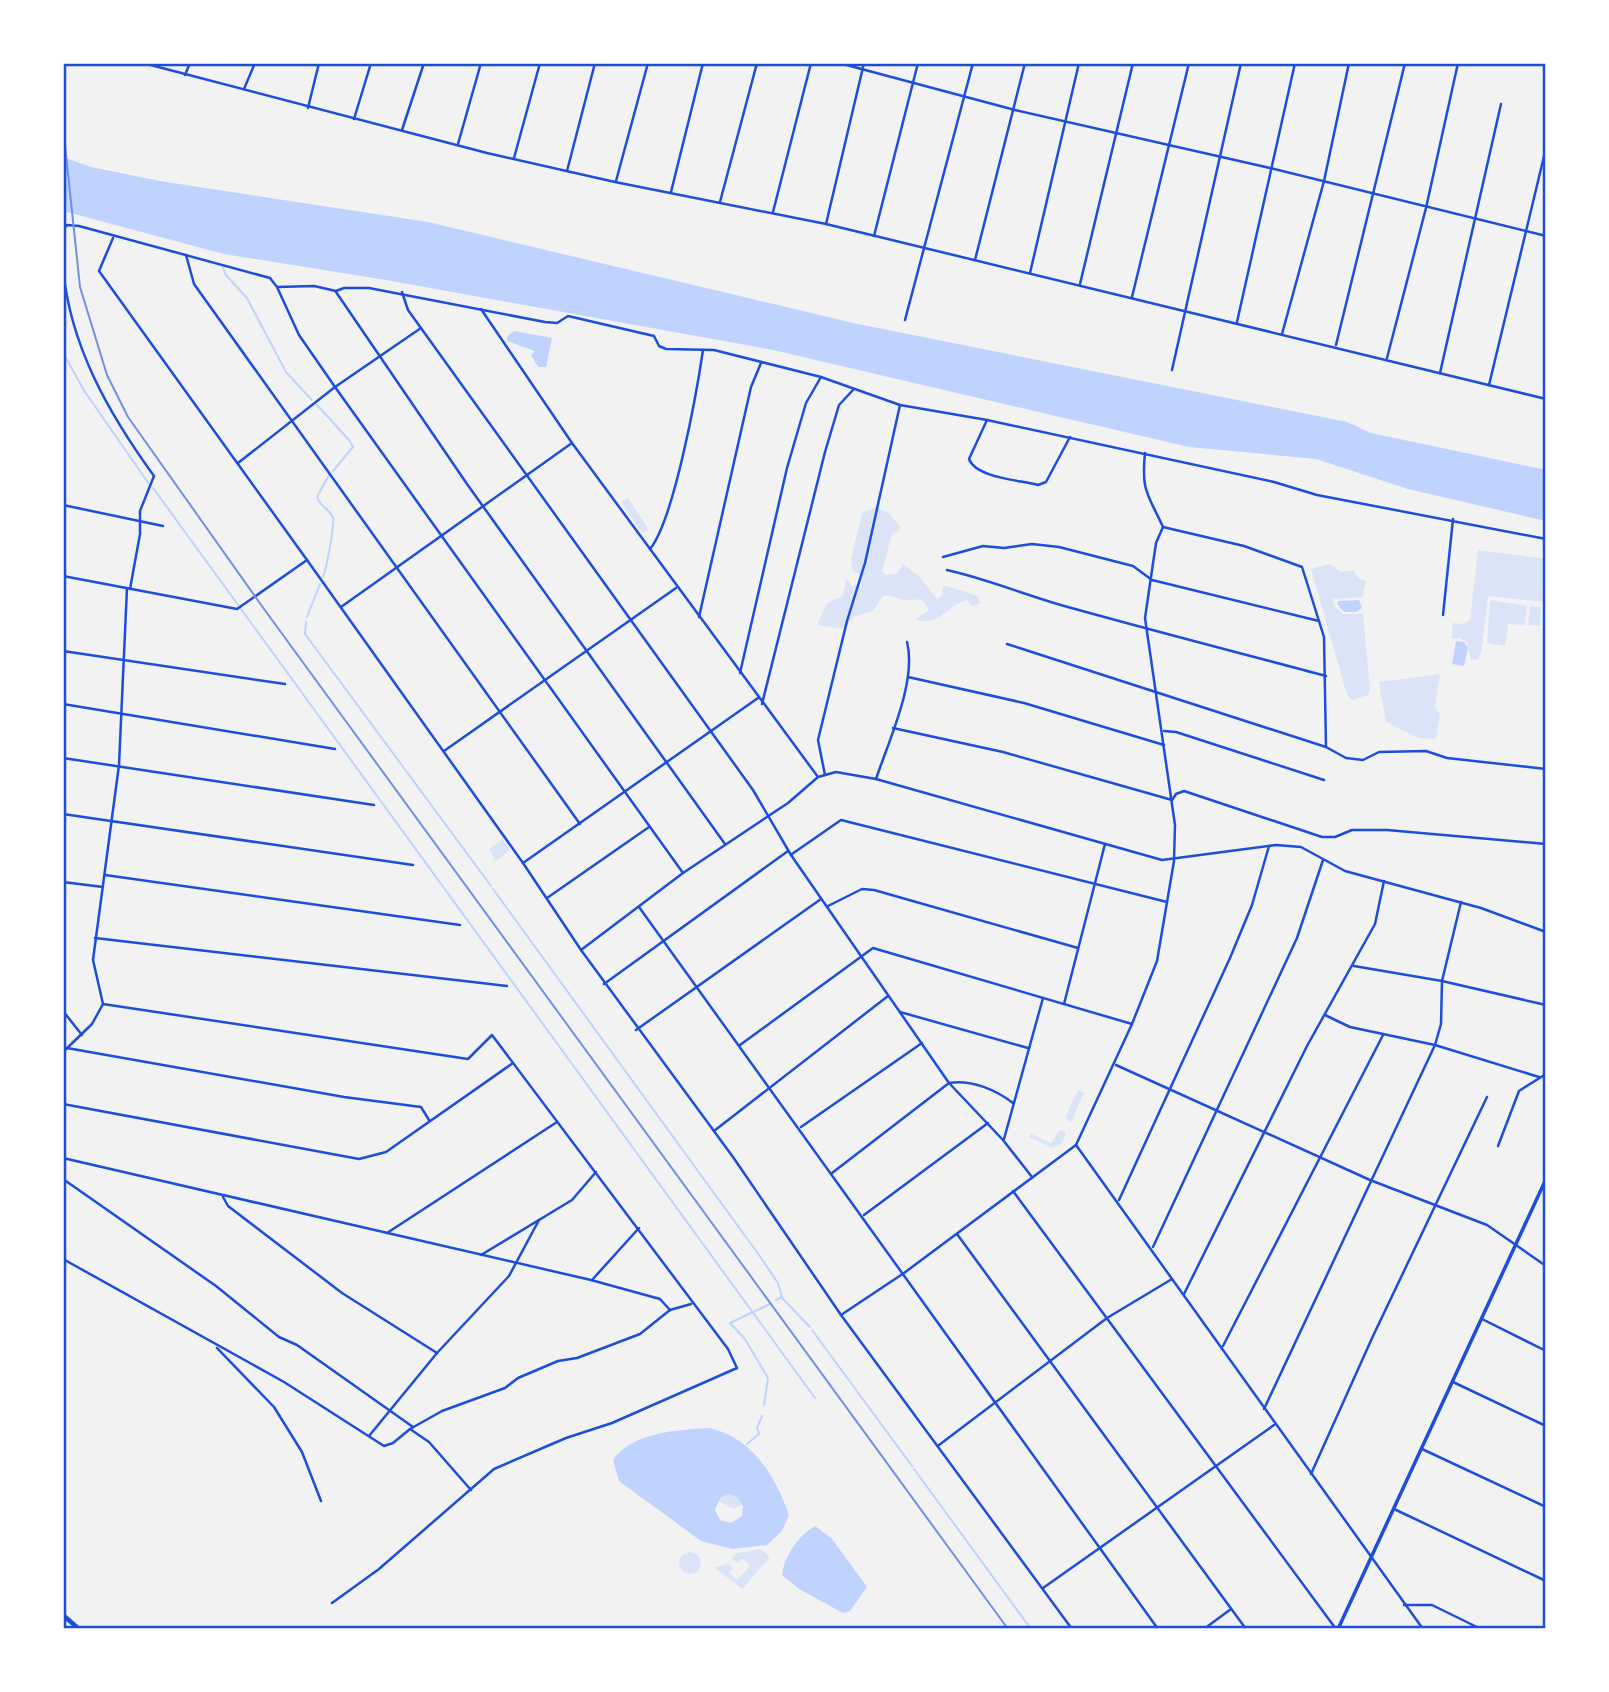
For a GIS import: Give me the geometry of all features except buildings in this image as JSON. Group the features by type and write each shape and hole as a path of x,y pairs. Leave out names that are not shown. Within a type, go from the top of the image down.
{"highway":[{"path":"63,1615 79,1629"}],"main road":[{"path":"1337,1629 1546,1180"}],"street":[{"path":"143,63 308,108 514,159 615,183 720,201 826,224 1546,398"},
{"path":"185,75 190,63"},
{"path":"243,90 256,63"},
{"path":"308,108 319,63"},
{"path":"354,119 371,63"},
{"path":"402,131 424,63"},
{"path":"458,145 481,63"},
{"path":"514,159 540,63"},
{"path":"567,171 594,63"},
{"path":"615,183 648,63"},
{"path":"671,192 703,63"},
{"path":"720,201 757,63"},
{"path":"773,213 810,63"},
{"path":"839,63 1015,110 1269,167 1546,236"},
{"path":"826,224 863,63"},
{"path":"874,236 918,63"},
{"path":"905,320 973,63"},
{"path":"975,260 1026,63"},
{"path":"1030,273 1079,63"},
{"path":"1080,285 1133,63"},
{"path":"1132,297 1189,63"},
{"path":"1172,370 1241,63"},
{"path":"1237,322 1269,167 1295,63"},
{"path":"1282,334 1324,181 1349,63"},
{"path":"1336,346 1405,63"},
{"path":"1387,358 1426,208 1458,63"},
{"path":"1440,373 1501,104"},
{"path":"1489,385 1546,148"},
{"path":"63,229 67,225 79,226 270,278 277,287 299,335 335,387 683,873"},
{"path":"113,236 99,271 444,751 636,1030 714,1131 841,1315 1072,1629"},
{"path":"186,253 194,284 580,824"},
{"path":"63,268 65,289 83,352 96,385 129,443 154,477 139,522 140,534 128,589 119,713 119,765 95,937 94,969 103,1004 100,1014 63,1052"},
{"path":"277,287 314,286 336,291 344,288 369,288 402,292 545,322 557,323 568,316 654,336 659,346 666,349 714,350 821,377 900,405 1145,453 1317,495 1546,539"},
{"path":"336,291 378,356 483,505 726,844"},
{"path":"402,292 408,310 711,732 769,816 788,851 949,1083 988,1123 1032,1177"},
{"path":"481,309 572,443 676,588 818,777"},
{"path":"237,463 335,387 421,328"},
{"path":"650,549 663,526 697,388 703,350"},
{"path":"699,617 751,387 761,363"},
{"path":"740,673 786,468 806,403 821,377"},
{"path":"762,704 828,440 839,405 853,390"},
{"path":"825,775 818,740 847,621 865,563 900,405"},
{"path":"987,420 970,459 971,464 980,471 1038,485 1046,482 1051,475 1070,437"},
{"path":"341,607 572,443"},
{"path":"1145,453 1142,479 1145,492 1163,527 1244,546 1302,567 1324,637 1326,747"},
{"path":"63,505 163,526"},
{"path":"1443,615 1453,519"},
{"path":"841,1315 904,1273 1076,1145 1132,1024 1157,961 1174,861 1172,800 1145,618 1156,542 1163,527"},
{"path":"943,557 983,546 1004,548 1032,544 1059,547 1133,566 1152,580 1319,621"},
{"path":"63,576 227,607 243,607 307,560"},
{"path":"947,570 1146,629 1326,676"},
{"path":"444,751 502,713 587,648 676,588"},
{"path":"876,779 908,677 911,657 907,642"},
{"path":"1007,644 1326,747 1346,758 1363,760 1379,752 1426,751 1447,758 1546,769"},
{"path":"63,651 285,684"},
{"path":"908,677 1024,703 1164,745"},
{"path":"523,863 758,698"},
{"path":"63,704 335,749"},
{"path":"893,728 1003,752 1172,800"},
{"path":"1163,731 1177,732 1324,780"},
{"path":"63,758 374,805"},
{"path":"580,950 683,873 769,816 818,777 836,772 876,779 1174,861 1269,846 1301,847 1345,871 1461,902 1546,932"},
{"path":"1172,800 1176,794 1184,791 1322,836 1335,836 1352,830 1387,830 1546,845"},
{"path":"63,814 413,865"},
{"path":"791,855 841,820 1167,902"},
{"path":"547,898 649,827"},
{"path":"1063,1005 1105,844"},
{"path":"1119,1201 1252,905 1269,846"},
{"path":"604,984 788,851"},
{"path":"1152,1248 1297,939 1323,860"},
{"path":"105,875 460,925"},
{"path":"1184,1294 1264,1132 1376,924 1384,881"},
{"path":"63,882 103,887"},
{"path":"827,907 862,889 874,890 1078,948"},
{"path":"636,1030 821,899"},
{"path":"1264,1409 1435,1045 1441,1024 1442,981 1461,902"},
{"path":"639,907 1158,1629"},
{"path":"95,937 507,986"},
{"path":"739,1045 873,948 1132,1024"},
{"path":"1354,967 1442,981 1546,1005"},
{"path":"714,1131 888,996"},
{"path":"1003,1140 1043,998"},
{"path":"103,1004 468,1059 492,1035 639,1228 692,1304 728,1349 737,1367 612,1423 566,1438 494,1469 379,1569 332,1603"},
{"path":"63,1011 82,1035"},
{"path":"900,1012 1029,1048"},
{"path":"1325,1015 1350,1027 1435,1045 1539,1077"},
{"path":"1222,1347 1383,1035"},
{"path":"799,1128 922,1043"},
{"path":"67,1048 344,1097 421,1107 429,1120"},
{"path":"63,1104 359,1158 386,1152 513,1063"},
{"path":"1115,1065 1370,1180 1487,1225 1546,1266"},
{"path":"1498,1146 1519,1091 1546,1074"},
{"path":"832,1172 949,1083 966,1082 999,1093 1013,1103"},
{"path":"1311,1475 1373,1336 1487,1097"},
{"path":"387,1233 557,1122"},
{"path":"863,1216 988,1123"},
{"path":"1076,1145 1119,1201 1275,1425 1423,1629"},
{"path":"63,1158 591,1280 660,1299 670,1310"},
{"path":"481,1255 572,1200 596,1172"},
{"path":"63,1180 216,1286 279,1337 297,1345 391,1409 429,1442 471,1490"},
{"path":"1013,1192 1337,1629"},
{"path":"1538,1196 1546,1200"},
{"path":"223,1197 228,1206 342,1293 437,1353"},
{"path":"369,1436 437,1353 500,1288 539,1220"},
{"path":"591,1280 639,1228"},
{"path":"957,1234 1246,1629"},
{"path":"63,1259 176,1319 215,1346 284,1382 384,1446 442,1411 505,1388 519,1378 558,1361 578,1358 640,1334 670,1310 692,1304"},
{"path":"939,1445 1107,1318 1173,1279"},
{"path":"1482,1319 1546,1351"},
{"path":"215,1346 274,1407 302,1452 321,1501"},
{"path":"1453,1382 1546,1426"},
{"path":"1043,1588 1275,1425"},
{"path":"1422,1449 1546,1507"},
{"path":"1394,1509 1546,1581"},
{"path":"1404,1605 1432,1605 1482,1629"},
{"path":"1204,1629 1231,1609"}],"shaded area":[{"path":"628,498 649,530 643,534 621,502"},
{"path":"876,507 889,513 900,527 899,531 892,533 882,571 885,575 897,574 903,564 919,576 937,599 942,596 943,586 947,586 978,596 980,603 973,607 967,600 960,602 937,618 924,621 916,619 929,610 920,600 883,596 873,611 853,617 845,629 817,625 827,603 843,596 846,579 853,587 860,582 858,574 852,570 851,559 862,513"},
{"path":"1478,550 1546,559 1546,602 1488,596 1481,653 1478,659 1471,660 1467,642 1460,638 1452,639 1453,623 1463,624 1470,620"},
{"path":"1330,564 1341,572 1354,570 1358,578 1366,581 1363,597 1333,599 1334,606 1343,614 1363,614 1370,690 1368,695 1352,700 1347,695 1311,569"},
{"path":"1490,600 1527,606 1525,625 1508,624 1505,646 1487,643"},
{"path":"1530,606 1541,607 1540,626 1528,625"},
{"path":"1440,674 1435,706 1440,714 1436,739 1419,738 1386,722 1379,682"},
{"path":"503,839 510,850 496,861 489,849"},
{"path":"1078,1090 1084,1093 1071,1122 1065,1118"},
{"path":"1060,1130 1066,1132 1062,1143 1053,1148 1029,1137 1031,1134 1051,1143"},
{"path":"729,1494 738,1497 743,1504 734,1509 717,1500"},
{"path":"761,1549 770,1557 742,1589 715,1568 728,1563 733,1568 729,1573 737,1580 750,1566 743,1559 737,1563 732,1558 737,1553"},
{"path":"690,1552 698,1555 701,1563 698,1571 690,1574 682,1571 679,1563 682,1555"}],"water":[{"path":"63,157 91,167 160,181 428,222 853,323 1347,422 1371,433 1546,470 1546,521 1408,489 1316,459 1189,447 773,350 386,280 224,254 63,211"},
{"path":"514,331 552,338 546,367 538,367 531,355 535,351 507,341 507,337"},
{"path":"1359,600 1362,608 1356,612 1344,612 1337,604 1338,601"},
{"path":"1456,641 1464,642 1468,648 1464,666 1452,664"},
{"path":"710,1428 725,1433 750,1449 777,1486 789,1515 782,1531 767,1545 733,1549 701,1541 619,1481 613,1460 632,1443 657,1434","holes":["729,1494 738,1498 743,1506 742,1516 731,1523 720,1520 715,1510 720,1498"]},
{"path":"815,1526 832,1539 867,1587 850,1611 843,1613 799,1589 782,1575 793,1547"}],"waterway":[{"path":"223,267 225,274 247,298 286,372 312,400"},
{"path":"63,353 85,392 149,484"},
{"path":"317,405 353,447 333,471"},
{"path":"323,577 333,518 317,497 329,475"},
{"path":"153,488 815,1398"},
{"path":"307,617 320,584"},
{"path":"306,622 305,634 491,886"},
{"path":"493,889 759,1255 778,1283 782,1297 776,1300"},
{"path":"782,1298 810,1327"},
{"path":"764,1405 768,1378 745,1339 730,1323 770,1304"},
{"path":"812,1330 912,1466"},
{"path":"747,1444 759,1434 757,1428 762,1416"},
{"path":"914,1469 1031,1629"}],"railway":[{"path":"63,126 80,287 107,375 128,417 264,609 1008,1629"}]}
